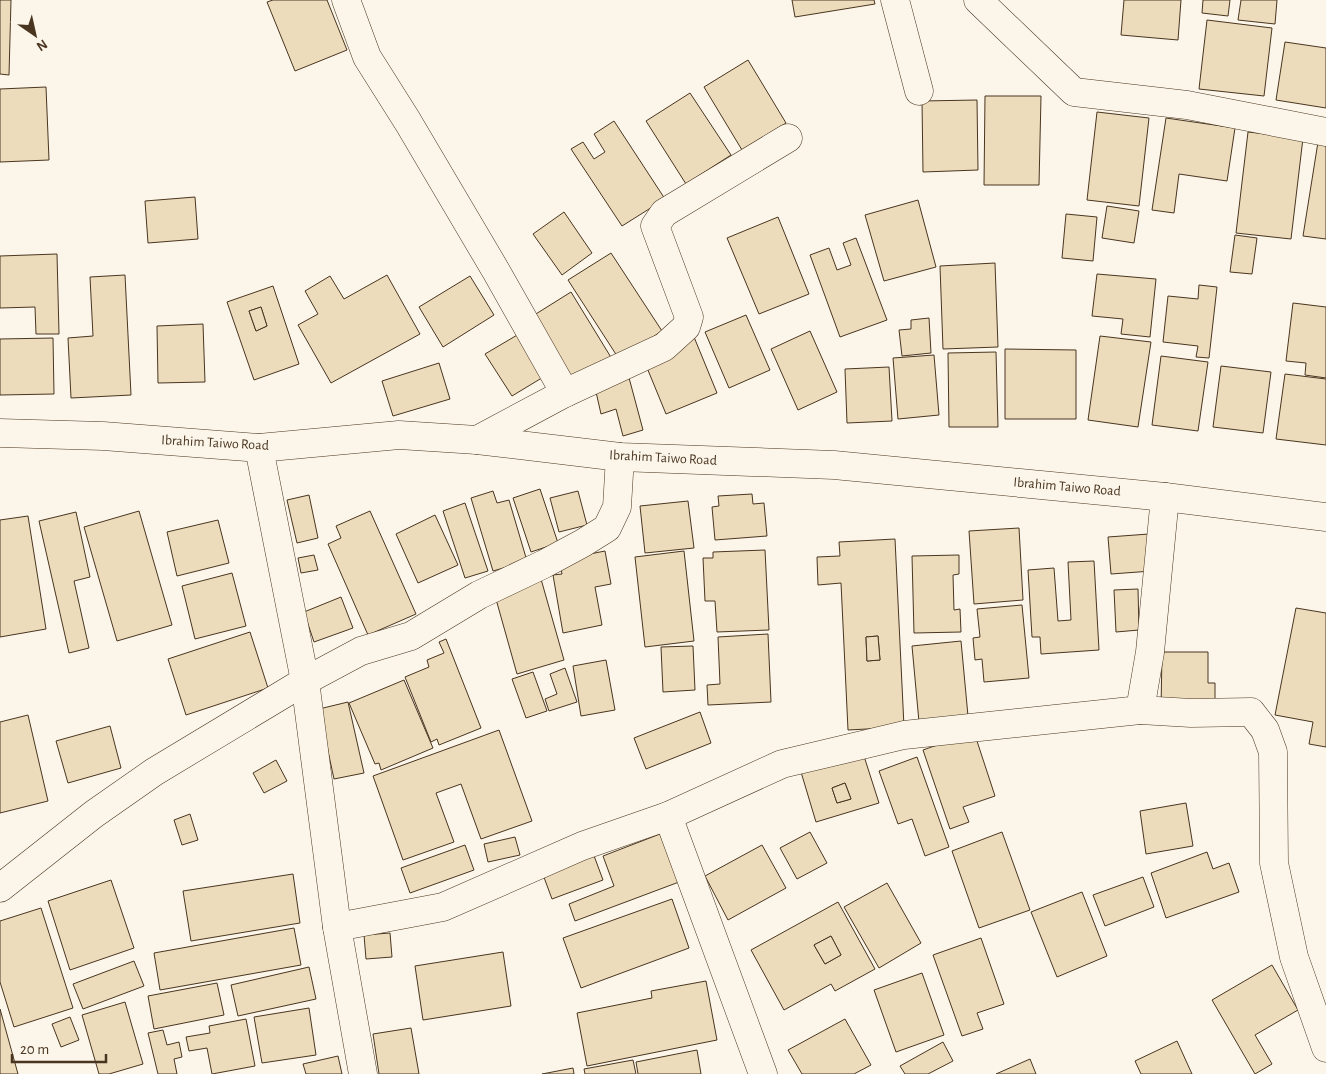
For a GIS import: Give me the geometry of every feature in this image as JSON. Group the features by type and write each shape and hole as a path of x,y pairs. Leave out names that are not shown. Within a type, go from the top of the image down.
{"street":[{"path":"346,0 366,57 408,122 565,393"},
{"path":"895,0 919,91"},
{"path":"978,0 1074,92 1187,105 1326,132"},
{"path":"477,440 565,393 664,347 686,327 689,317 655,226 664,213 788,138"},
{"name":"Ibrahim Taiwo Road","path":"0,433 103,436 259,448 399,434 477,440 620,457 834,465 1165,497 1326,517"},
{"path":"259,448 305,681 336,927 363,1074"},
{"path":"0,888 94,814 154,772 305,681 361,651 411,636 479,595 544,564 607,528 617,507 620,457"},
{"path":"1140,710 1150,652 1165,497"},
{"path":"336,927 443,907 582,846 668,816 782,764 904,735 1140,710 1191,713 1251,712 1265,730 1273,752 1274,863 1294,957 1326,1048"},
{"path":"668,816 763,1074"}],"building":[{"path":"0,0 11,0 9,75 0,74"},
{"path":"273,0 327,0 347,50 295,71 267,2"},
{"path":"792,0 874,0 875,4 795,17"},
{"path":"1124,0 1181,0 1178,40 1121,35"},
{"path":"1203,0 1230,0 1228,16 1202,13"},
{"path":"1241,0 1277,0 1275,24 1238,20"},
{"path":"1207,20 1272,28 1264,96 1199,89"},
{"path":"1285,42 1326,48 1326,108 1276,100"},
{"path":"748,60 786,123 742,150 704,87"},
{"path":"46,87 49,160 0,162 0,89"},
{"path":"690,93 731,155 686,184 646,121"},
{"path":"985,96 1041,96 1039,185 984,185"},
{"path":"977,100 978,170 923,172 922,101"},
{"path":"1097,112 1149,118 1139,206 1087,200"},
{"path":"1166,118 1235,128 1227,181 1179,174 1174,213 1152,210"},
{"path":"614,121 665,199 622,226 571,149 583,142 594,159 605,152 594,134"},
{"path":"1248,132 1303,138 1291,239 1236,233"},
{"path":"1318,142 1326,143 1326,239 1303,236"},
{"path":"195,197 198,239 148,243 145,201"},
{"path":"918,200 936,267 884,281 865,215"},
{"path":"1107,206 1139,211 1134,243 1102,238"},
{"path":"564,212 592,253 562,275 533,234"},
{"path":"1066,214 1097,217 1093,261 1062,258"},
{"path":"778,217 809,294 759,314 727,238"},
{"path":"1235,235 1257,238 1252,274 1230,272"},
{"path":"856,238 887,320 840,337 810,255 829,248 837,270 851,265 843,243"},
{"path":"611,253 662,331 619,359 568,280"},
{"path":"57,254 59,334 36,334 35,307 0,308 0,256"},
{"path":"995,263 998,347 943,349 940,266"},
{"path":"1097,274 1156,279 1150,337 1121,334 1123,319 1092,316"},
{"path":"125,275 131,395 71,398 68,338 93,336 90,277"},
{"path":"387,275 420,334 331,383 298,325 318,314 305,291 330,276 344,299"},
{"path":"470,276 494,315 443,347 419,307"},
{"path":"1199,285 1217,287 1209,358 1196,357 1198,346 1163,342 1168,296 1198,299"},
{"path":"273,286 299,364 254,380 227,302","holes":["261,307 267,326 256,331 249,311"]},
{"path":"571,292 612,359 572,384 531,317"},
{"path":"1293,303 1326,307 1326,378 1305,375 1306,363 1286,361"},
{"path":"261,307 267,326 256,331 249,311"},
{"path":"746,315 770,370 729,388 705,332"},
{"path":"929,318 931,353 902,356 899,330 911,329 911,320"},
{"path":"203,324 205,382 158,383 157,326"},
{"path":"524,331 550,373 512,396 485,354"},
{"path":"810,331 837,392 798,410 771,349"},
{"path":"1100,336 1151,342 1138,427 1088,420"},
{"path":"694,337 717,393 666,414 643,358"},
{"path":"53,338 54,394 0,395 0,339"},
{"path":"1005,349 1076,350 1076,419 1005,419"},
{"path":"996,352 998,427 949,427 948,353"},
{"path":"934,355 939,415 898,419 893,358"},
{"path":"1161,356 1208,362 1198,431 1152,425"},
{"path":"439,363 450,399 393,416 382,381"},
{"path":"1221,366 1271,372 1263,433 1213,427"},
{"path":"889,367 892,421 847,423 845,369"},
{"path":"628,374 643,430 623,436 616,409 601,414 594,383"},
{"path":"1285,374 1326,379 1326,445 1276,439"},
{"path":"540,489 558,543 531,552 513,498"},
{"path":"493,491 497,503 509,500 527,561 493,571 471,498"},
{"path":"578,491 587,525 559,532 550,498"},
{"path":"752,494 753,504 764,503 767,536 715,540 712,507 719,506 718,496"},
{"path":"309,495 318,538 297,543 287,500"},
{"path":"688,501 694,548 645,553 640,506"},
{"path":"465,503 488,571 465,578 443,511"},
{"path":"139,511 172,625 117,641 84,527"},
{"path":"370,511 416,614 368,635 328,544 341,538 336,526"},
{"path":"76,512 90,577 74,581 89,648 69,653 39,521"},
{"path":"435,515 458,565 418,583 396,534"},
{"path":"28,516 46,629 0,637 0,520"},
{"path":"218,520 229,563 177,576 167,532"},
{"path":"1019,528 1023,600 974,604 969,531"},
{"path":"1149,534 1152,571 1111,574 1108,537"},
{"path":"895,539 904,727 848,730 841,583 818,585 817,557 840,556 839,542","holes":["878,636 880,660 867,661 866,637"]},
{"path":"765,550 769,630 717,632 715,601 705,601 703,558 713,558 713,552"},
{"path":"605,551 611,584 595,587 602,625 563,633 553,575 562,574 559,560"},
{"path":"684,551 694,641 645,647 635,557"},
{"path":"314,555 318,570 301,573 298,558"},
{"path":"959,555 959,574 953,575 954,610 960,609 961,632 914,633 912,556"},
{"path":"1094,561 1099,650 1041,654 1040,637 1032,637 1028,570 1054,568 1058,621 1071,620 1068,562"},
{"path":"232,573 246,626 195,639 182,586"},
{"path":"541,579 564,660 517,674 494,592"},
{"path":"1138,589 1139,630 1116,632 1114,590"},
{"path":"341,597 353,628 314,642 304,612"},
{"path":"1022,605 1029,678 984,682 982,659 975,660 973,638 980,637 977,609"},
{"path":"1296,608 1326,613 1326,747 1309,744 1313,722 1275,715"},
{"path":"250,632 268,688 186,715 168,659"},
{"path":"768,634 771,702 708,705 707,685 720,684 718,637"},
{"path":"878,636 880,660 867,661 866,637"},
{"path":"446,639 481,728 439,745 437,739 431,742 405,677 429,667 427,660 444,653 439,642"},
{"path":"961,641 968,716 919,722 912,646"},
{"path":"693,646 695,690 663,692 661,647"},
{"path":"1162,652 1208,652 1208,683 1215,683 1215,711 1161,710"},
{"path":"606,660 615,710 581,716 573,666"},
{"path":"565,668 577,702 549,711 545,699 557,694 550,674"},
{"path":"533,672 547,711 526,718 512,679"},
{"path":"404,680 433,748 381,770 379,763 375,764 349,703"},
{"path":"348,702 364,773 334,779 319,709"},
{"path":"700,712 711,743 646,769 634,738"},
{"path":"28,715 48,801 0,813 0,722"},
{"path":"110,726 121,768 68,783 56,741"},
{"path":"499,730 532,821 481,839 461,784 436,793 454,842 403,860 373,776"},
{"path":"974,732 995,796 963,807 969,822 950,829 923,750"},
{"path":"863,753 879,803 816,822 801,772","holes":["845,783 851,799 837,803 832,788"]},
{"path":"917,757 949,847 925,856 912,819 898,824 879,771"},
{"path":"276,760 287,781 264,793 253,773"},
{"path":"845,783 851,799 837,803 832,788"},
{"path":"1186,803 1193,846 1146,854 1140,811"},
{"path":"190,814 198,840 182,845 174,820"},
{"path":"810,832 827,863 797,879 780,848"},
{"path":"1002,832 1030,910 979,928 952,851"},
{"path":"660,834 679,882 575,921 569,904 614,886 603,856"},
{"path":"515,837 520,855 488,862 484,844"},
{"path":"465,845 474,870 410,893 401,868"},
{"path":"762,845 786,888 728,920 705,876"},
{"path":"1207,852 1213,869 1229,863 1239,892 1166,918 1151,873"},
{"path":"593,853 603,880 552,899 542,872"},
{"path":"293,874 300,923 191,941 183,891"},
{"path":"1143,877 1154,907 1105,926 1093,895"},
{"path":"111,880 134,948 70,970 48,901"},
{"path":"887,883 921,943 879,968 844,907"},
{"path":"1082,892 1107,956 1057,977 1031,912"},
{"path":"672,899 689,948 581,988 563,938"},
{"path":"838,902 875,969 835,991 831,984 784,1010 751,950","holes":["831,936 841,955 825,964 814,945"]},
{"path":"41,908 73,1008 14,1027 0,982 0,921"},
{"path":"294,928 301,965 160,990 154,953"},
{"path":"390,933 392,957 366,959 364,935"},
{"path":"831,936 841,955 825,964 814,945"},
{"path":"981,938 1004,1004 977,1013 983,1029 962,1036 933,955"},
{"path":"503,952 511,1006 423,1020 415,966"},
{"path":"134,961 144,986 83,1009 73,984"},
{"path":"1272,965 1298,1010 1255,1035 1272,1064 1255,1074 1212,1000"},
{"path":"309,967 316,999 238,1016 231,985"},
{"path":"922,973 944,1035 896,1052 874,990"},
{"path":"706,981 717,1040 587,1066 577,1013 652,998 651,991"},
{"path":"217,983 224,1015 154,1029 148,996"},
{"path":"125,1002 143,1064 109,1074 99,1074 82,1015"},
{"path":"309,1008 316,1055 262,1063 254,1017"},
{"path":"0,1009 18,1074 0,1074"},
{"path":"70,1017 79,1040 61,1047 52,1024"},
{"path":"246,1019 255,1066 212,1074 207,1048 189,1051 186,1037 210,1033 209,1026"},
{"path":"845,1019 871,1065 854,1074 802,1074 788,1050"},
{"path":"411,1028 419,1074 379,1074 373,1034"},
{"path":"163,1030 167,1045 179,1042 182,1057 174,1059 177,1074 158,1074 148,1033"},
{"path":"1177,1041 1192,1074 1141,1074 1135,1061"},
{"path":"943,1042 953,1061 928,1074 905,1074 900,1066"},
{"path":"697,1050 701,1074 638,1074 636,1062"},
{"path":"338,1056 342,1074 306,1074 303,1064"},
{"path":"1030,1059 1036,1074 996,1074"},
{"path":"633,1060 636,1074 585,1074 584,1069"},
{"path":"573,1068 574,1074 542,1074"}]}
